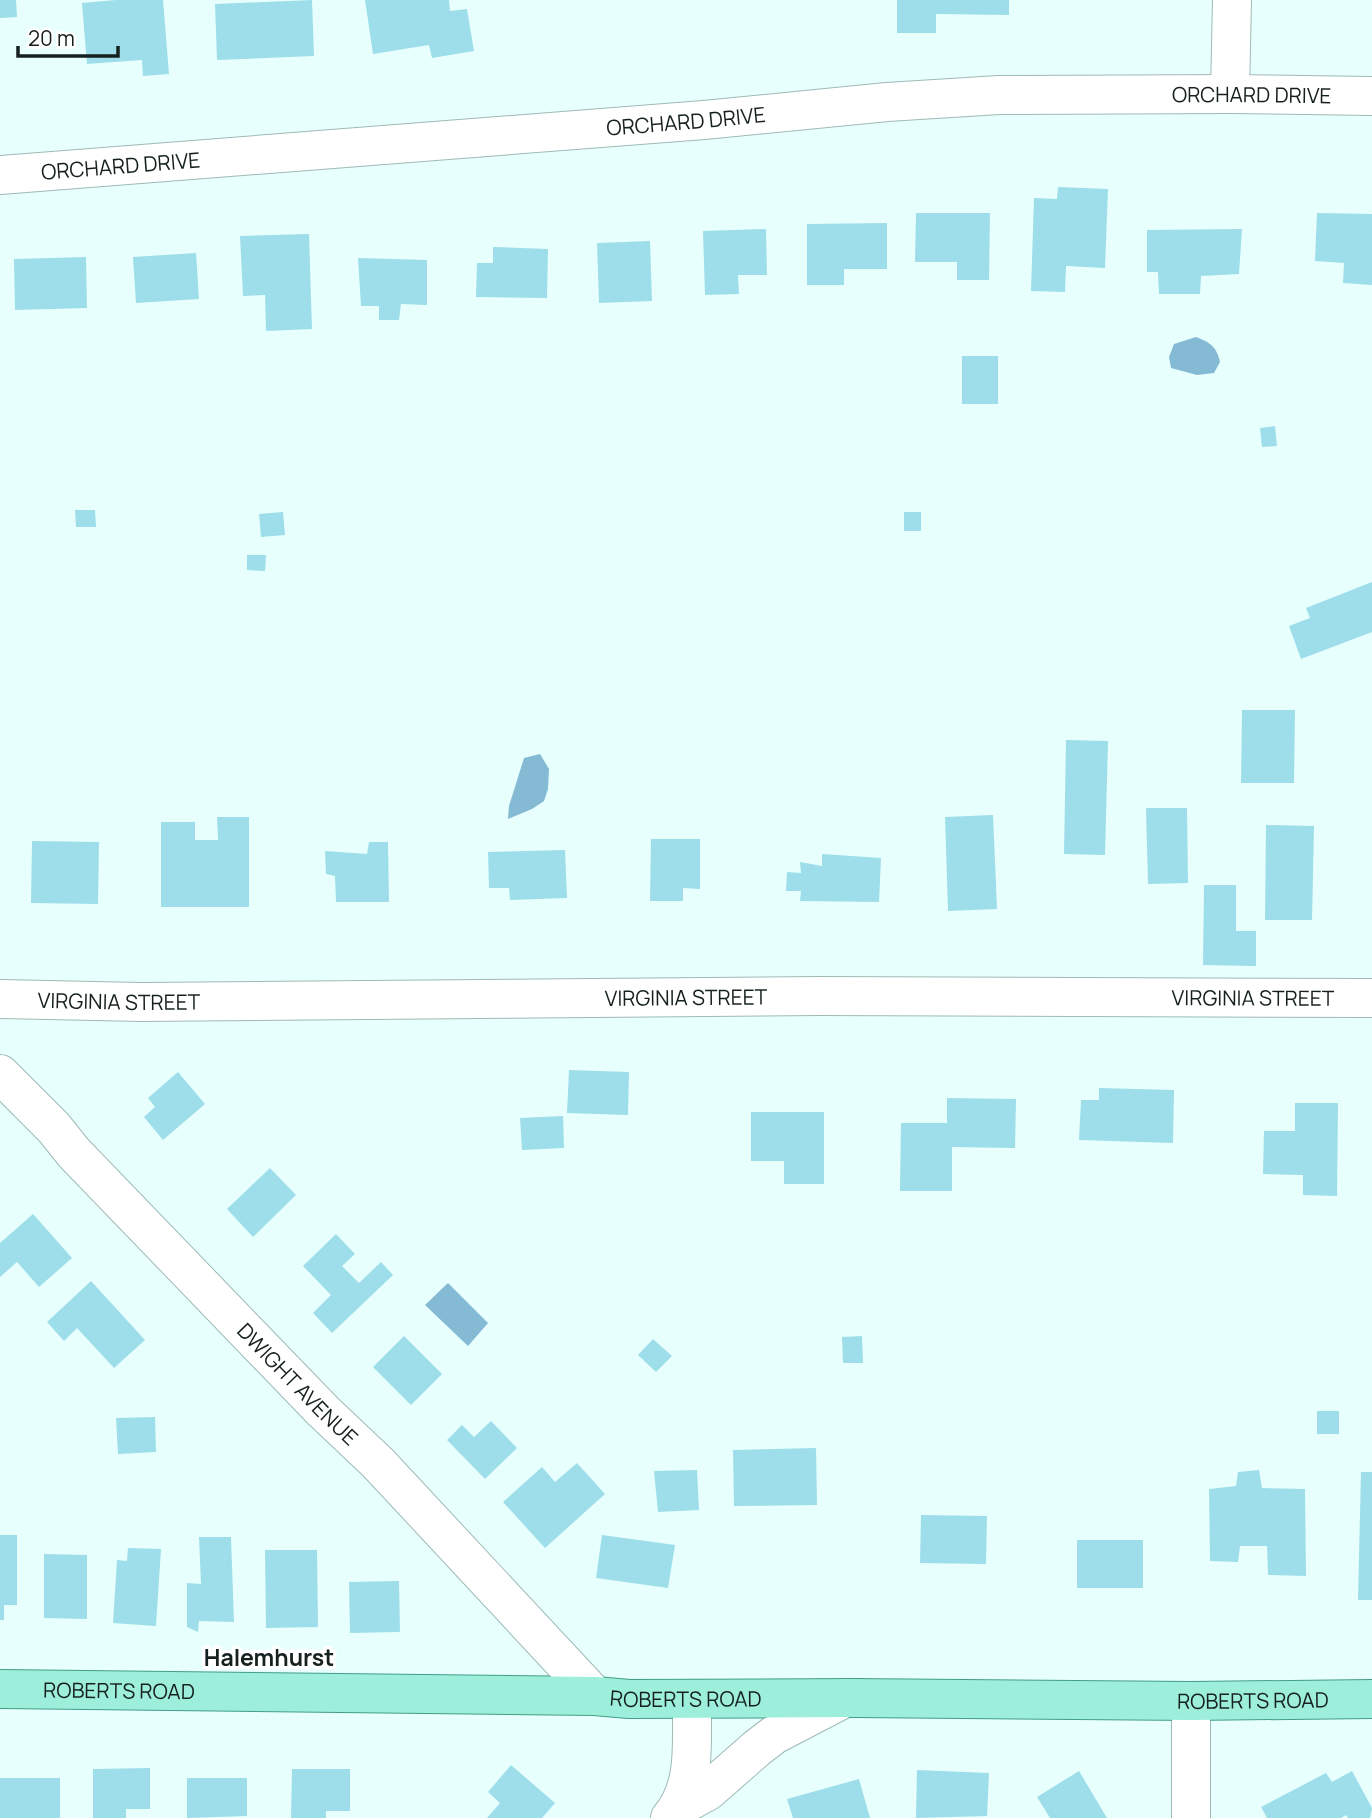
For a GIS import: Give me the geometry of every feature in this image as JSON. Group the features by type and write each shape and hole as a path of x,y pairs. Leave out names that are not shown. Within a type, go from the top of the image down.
{"main road":[{"name":"ROBERTS ROAD","path":"0,1689 595,1696 629,1699 1372,1699"}],"street":[{"path":"1230,94 1232,0"},
{"name":"ORCHARD DRIVE","path":"0,175 999,95 1372,96"},
{"name":"VIRGINIA STREET","path":"0,999 142,1002 819,996 1372,998"},
{"name":"DWIGHT AVENUE","path":"0,1074 323,1411 378,1463 595,1696"},
{"path":"674,1813 708,1791 774,1735 845,1698"},
{"path":"674,1813 689,1786 692,1699"},
{"path":"1191,1701 1191,1818"}],"water":[{"path":"1196,337 1209,343 1217,352 1220,362 1214,373 1197,375 1171,368 1169,357 1174,344"},
{"path":"540,754 549,769 544,801 508,819 509,806 524,758"},
{"path":"448,1283 488,1323 468,1346 425,1305"}],"building":[{"path":"0,0 16,0 17,17 0,18"},
{"path":"163,0 169,74 143,76 142,60 87,64 82,3"},
{"path":"312,0 314,56 217,60 215,4"},
{"path":"365,0 449,0 450,11 467,9 474,51 432,58 429,45 373,54"},
{"path":"897,0 1009,0 1009,15 936,14 936,33 897,33"},
{"path":"1058,187 1108,189 1105,268 1066,266 1065,292 1031,291 1034,198 1057,199"},
{"path":"916,213 990,213 989,280 957,280 957,262 915,262"},
{"path":"1317,213 1372,214 1372,285 1343,283 1344,263 1315,261"},
{"path":"887,223 887,269 844,269 844,285 807,285 807,224"},
{"path":"766,229 767,275 738,275 739,294 705,295 703,231"},
{"path":"1242,229 1239,274 1201,276 1200,294 1159,294 1158,272 1147,272 1147,230"},
{"path":"309,234 312,329 266,331 265,295 243,296 240,236"},
{"path":"650,241 652,301 599,303 597,243"},
{"path":"493,247 548,249 547,298 476,297 477,263 493,263"},
{"path":"196,253 199,299 136,303 133,257"},
{"path":"86,257 87,308 15,310 14,259"},
{"path":"358,258 427,260 427,305 401,304 399,320 379,320 379,306 361,306"},
{"path":"962,356 998,356 998,404 962,404"},
{"path":"1275,426 1277,446 1262,447 1260,428"},
{"path":"75,510 95,510 96,527 76,527"},
{"path":"283,512 285,535 261,537 259,514"},
{"path":"904,512 921,512 921,531 904,531"},
{"path":"247,555 266,555 265,571 247,570"},
{"path":"1372,582 1372,632 1301,659 1289,626 1310,618 1306,608"},
{"path":"1242,710 1295,710 1294,783 1241,783"},
{"path":"1066,740 1108,741 1105,855 1064,854"},
{"path":"1146,808 1187,808 1188,883 1148,884"},
{"path":"993,815 997,909 948,911 945,817"},
{"path":"217,817 249,817 249,907 161,907 161,822 195,822 195,840 218,840"},
{"path":"1266,825 1314,826 1312,920 1265,920"},
{"path":"651,839 700,839 700,889 683,888 683,901 650,901"},
{"path":"32,841 99,842 98,904 31,903"},
{"path":"369,842 388,842 389,902 336,902 335,876 326,874 325,851 367,854"},
{"path":"565,850 567,898 510,900 509,888 489,888 488,852"},
{"path":"822,854 881,858 879,902 800,901 801,891 786,891 787,872 801,873 800,862 822,866"},
{"path":"1204,885 1236,885 1236,931 1256,931 1256,966 1203,965"},
{"path":"569,1070 629,1072 628,1115 567,1113"},
{"path":"178,1072 205,1104 163,1140 144,1117 155,1107 148,1098"},
{"path":"1099,1088 1174,1090 1173,1143 1079,1140 1081,1100 1099,1100"},
{"path":"947,1098 1016,1099 1015,1148 952,1147 952,1191 900,1191 901,1123 947,1123"},
{"path":"1295,1103 1338,1103 1337,1196 1303,1195 1303,1175 1263,1174 1264,1131 1295,1131"},
{"path":"751,1112 824,1112 824,1184 784,1184 784,1161 751,1161"},
{"path":"563,1116 564,1148 522,1150 520,1118"},
{"path":"270,1168 296,1195 253,1237 227,1209"},
{"path":"33,1214 72,1258 39,1287 17,1262 0,1277 0,1243"},
{"path":"336,1234 355,1254 342,1266 359,1283 381,1262 393,1275 332,1333 313,1313 331,1295 303,1266"},
{"path":"91,1281 145,1340 114,1368 77,1328 64,1341 47,1322"},
{"path":"404,1336 442,1374 411,1405 373,1367"},
{"path":"862,1336 863,1363 843,1363 842,1337"},
{"path":"653,1339 672,1356 656,1372 638,1355"},
{"path":"1317,1411 1339,1411 1339,1434 1317,1434"},
{"path":"155,1417 156,1452 118,1454 116,1418"},
{"path":"491,1421 517,1448 485,1479 447,1440 462,1425 474,1437"},
{"path":"816,1448 817,1505 734,1506 733,1450"},
{"path":"577,1463 605,1494 545,1548 503,1502 542,1467 555,1482"},
{"path":"697,1470 699,1510 658,1512 654,1471"},
{"path":"1259,1470 1262,1488 1305,1489 1306,1576 1268,1575 1267,1546 1240,1546 1238,1562 1210,1561 1209,1489 1236,1486 1238,1472"},
{"path":"1361,1472 1372,1472 1372,1600 1358,1600"},
{"path":"921,1515 987,1516 986,1564 920,1563"},
{"path":"0,1535 17,1535 17,1605 4,1605 4,1620 0,1620"},
{"path":"602,1535 675,1545 668,1588 596,1578"},
{"path":"199,1537 231,1537 234,1622 199,1621 198,1632 187,1627 187,1583 201,1584"},
{"path":"1077,1540 1143,1540 1143,1588 1077,1588"},
{"path":"128,1548 161,1549 156,1626 113,1623 117,1560 127,1561"},
{"path":"265,1550 317,1550 318,1627 266,1628"},
{"path":"44,1554 87,1555 87,1619 44,1618"},
{"path":"399,1581 400,1632 350,1633 349,1582"},
{"path":"511,1765 555,1803 542,1818 487,1818 500,1803 488,1792"},
{"path":"150,1768 150,1809 126,1809 126,1818 93,1818 93,1769"},
{"path":"292,1769 350,1769 350,1811 326,1811 326,1818 291,1818"},
{"path":"917,1770 989,1773 987,1816 916,1818"},
{"path":"1079,1771 1107,1818 1050,1818 1037,1797"},
{"path":"1352,1771 1372,1808 1370,1818 1348,1818 1346,1815 1341,1818 1267,1818 1261,1807 1326,1773 1332,1782"},
{"path":"0,1778 60,1778 60,1818 0,1818"},
{"path":"187,1778 247,1778 247,1816 187,1818"},
{"path":"859,1779 870,1818 793,1818 787,1799"}],"district":[{"name":"Halemhurst","path":"269,1657"}]}
